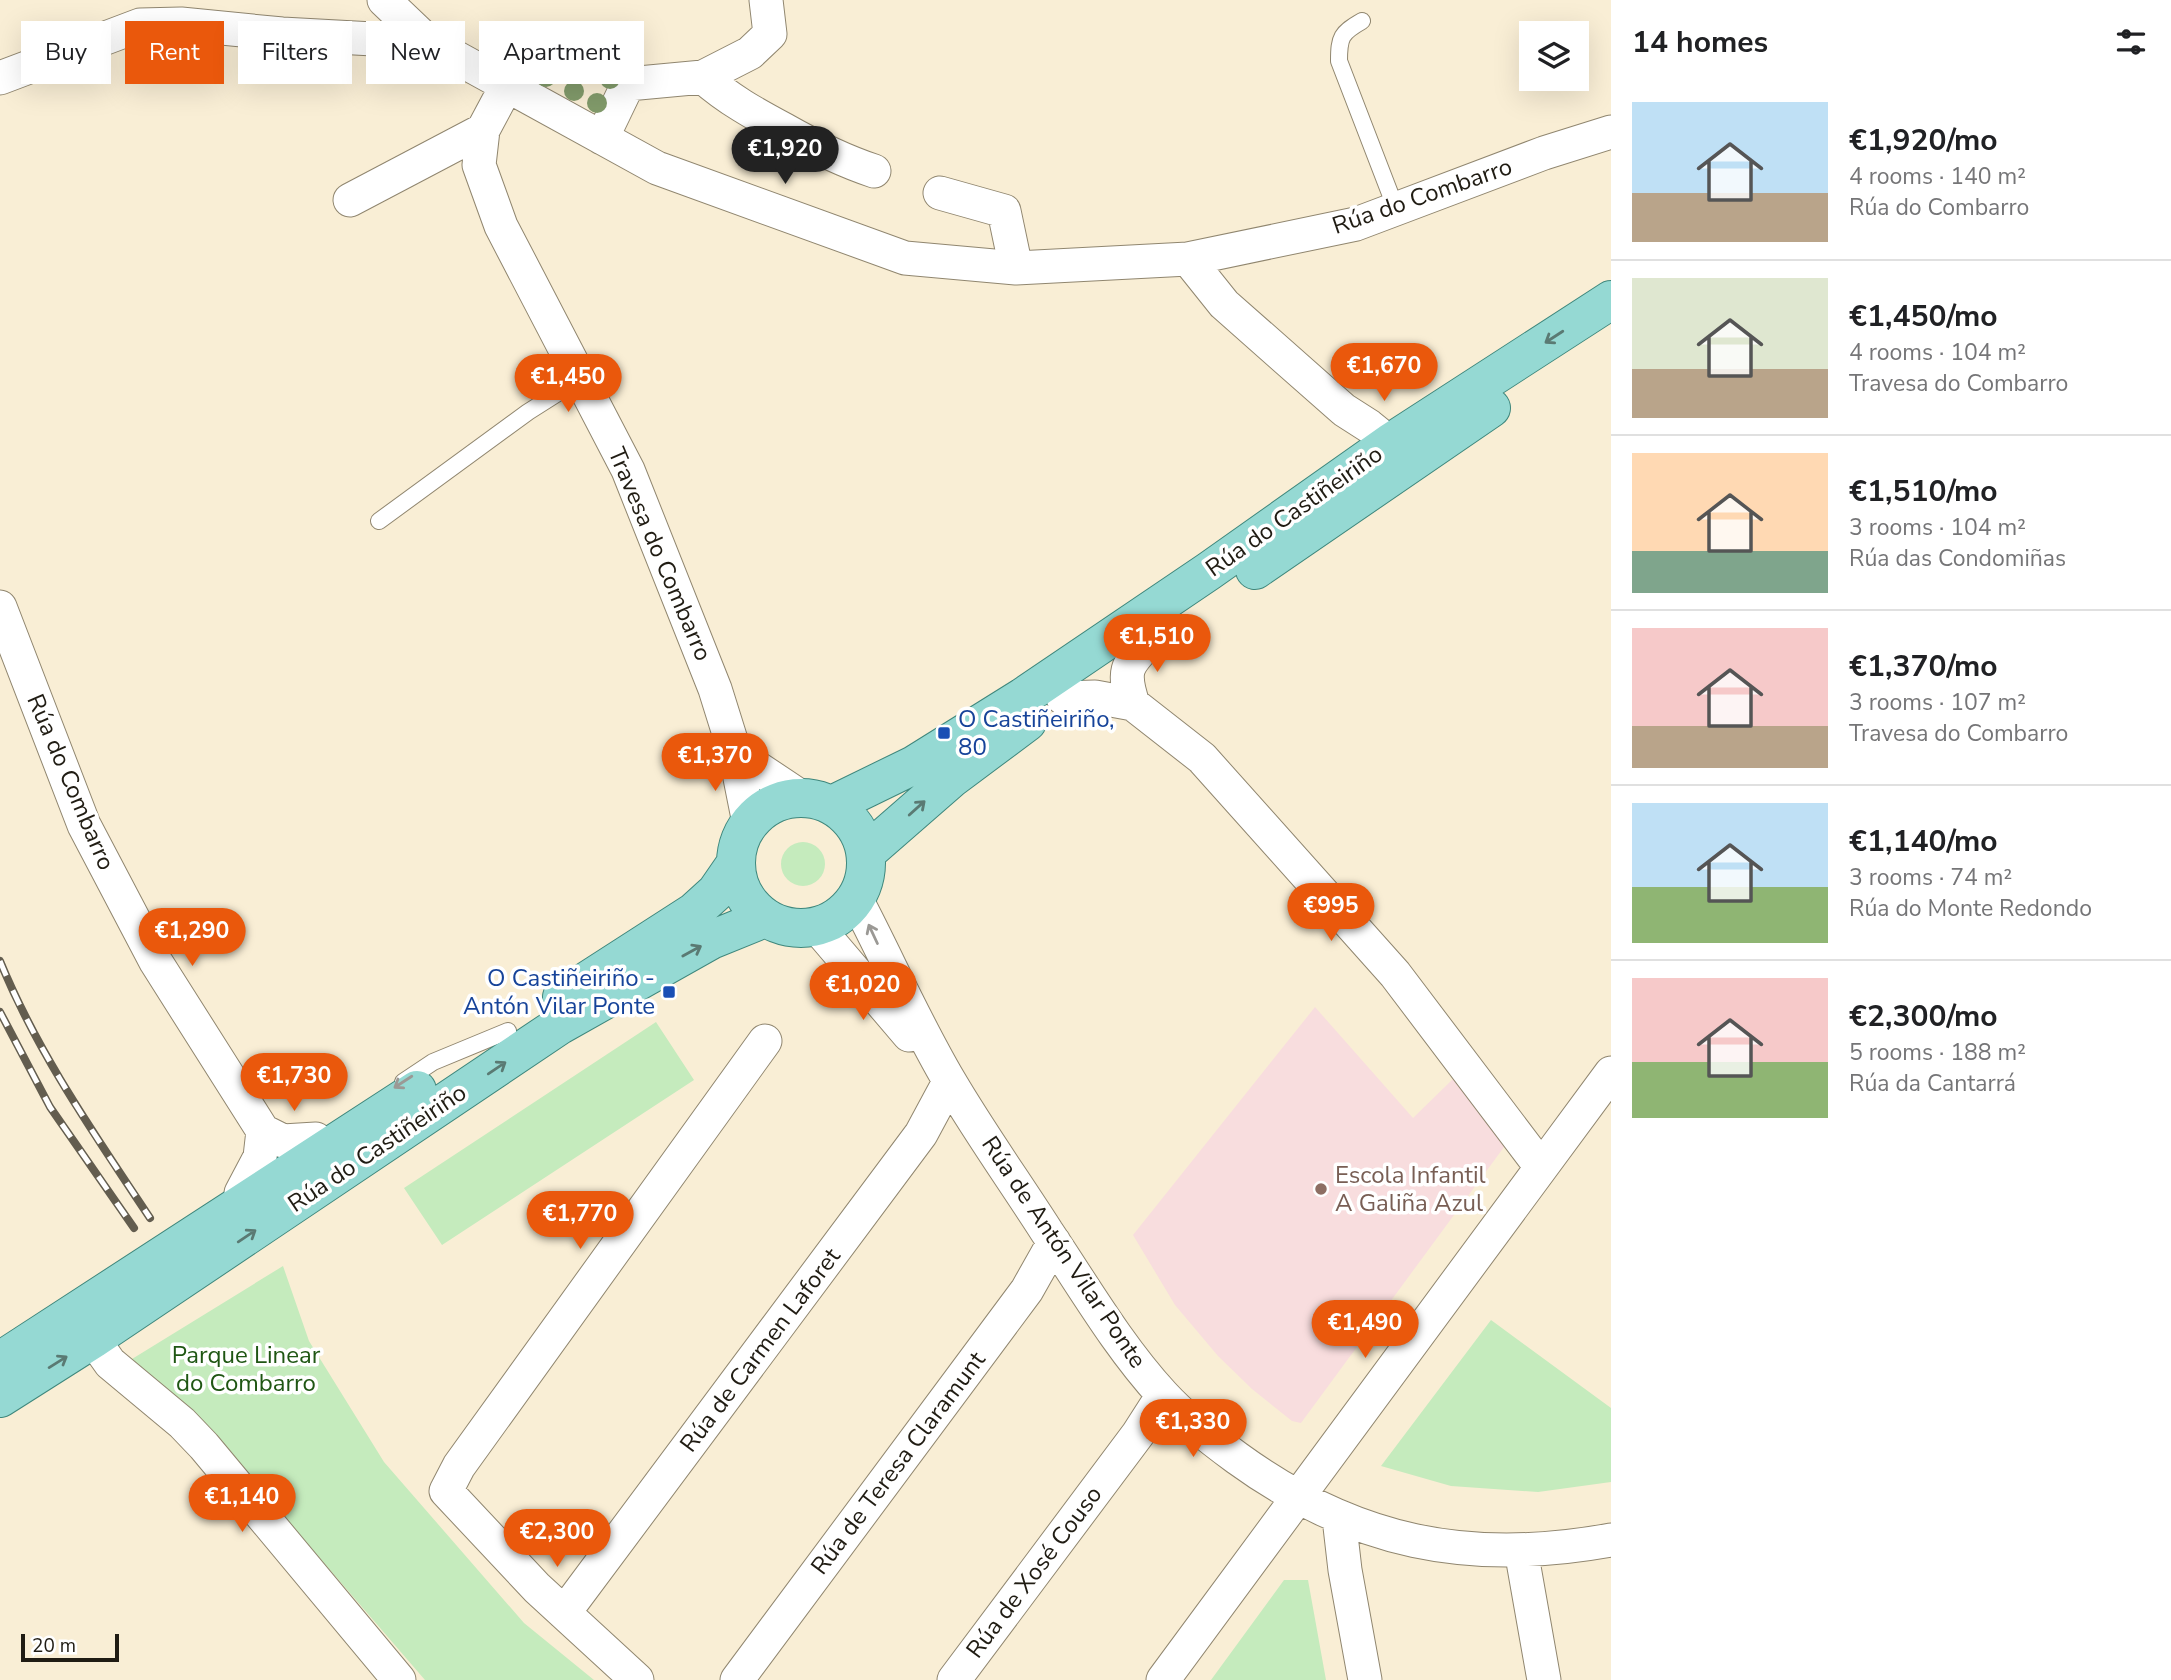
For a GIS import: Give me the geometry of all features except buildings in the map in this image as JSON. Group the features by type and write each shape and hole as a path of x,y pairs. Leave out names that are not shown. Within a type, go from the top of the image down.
{"main road":[{"name":"Rúa do Castiñeiriño","path":"0,1361 694,912 716,892 736,863 739,842 749,823 763,809 781,800 817,801 914,765 1023,697 1611,300"},
{"name":"Rúa do Castiñeiriño","path":"866,853 952,778 1063,698 1611,329"},
{"path":"1269,561 1284,538 1374,460 1460,429"},
{"path":"736,863 739,884 744,894 749,903 765,918 799,929 817,927 846,911 856,899 865,877 866,853 860,834 848,817 817,801"},
{"name":"Rúa do Castiñeiriño","path":"0,1398 93,1339 560,1025 711,940 765,918"}],"street":[{"path":"384,0 406,21"},
{"path":"602,138 628,84 703,77 750,53 770,34 766,0"},
{"name":"Rúa do Combarro","path":"0,78 140,25 188,12 282,34 366,39"},
{"name":"Rúa do Combarro","path":"465,62 657,168 905,258 1016,268 1188,259 1356,224 1544,153 1611,132"},
{"path":"703,77 743,108 838,159 874,171"},
{"name":"Travesa do Combarro","path":"507,85 483,130 479,165 501,226 628,470 715,690 735,753 749,823"},
{"path":"349,200 483,130"},
{"path":"940,193 1004,211 1016,268"},
{"path":"1188,259 1224,304 1344,410 1370,426 1374,460"},
{"name":"Rúa do Combarro","path":"0,607 84,825 156,962 263,1131"},
{"path":"1133,704 1126,682 1127,671 1130,663 1152,638"},
{"path":"1063,698 1095,697 1133,704 1202,758 1395,974 1541,1167"},
{"path":"735,753 817,801"},
{"name":"Rúa de Antón Vilar Ponte","path":"856,899 950,1082 1054,1242 1121,1342 1163,1395 1211,1439 1297,1498 1339,1518 1390,1536 1454,1547 1521,1550 1554,1549 1611,1540"},
{"name":"Rúa de Antón Vilar Ponte","path":"817,927 950,1082"},
{"path":"636,1680 537,1588 446,1491 458,1466 765,1041"},
{"path":"1163,1680 1611,1073"},
{"name":"Rúa de Carmen Laforet","path":"564,1614 921,1133 950,1082"},
{"path":"241,1192 260,1157 263,1131 282,1141 316,1139"},
{"name":"Rúa de Teresa Claramunt","path":"737,1680 1027,1290 1054,1242"},
{"path":"93,1339 110,1363 182,1423 204,1446 399,1680"},
{"name":"Rúa de Xosé Couso","path":"954,1680 1138,1434 1163,1395"},
{"path":"1339,1518 1345,1570 1365,1680"},
{"path":"1521,1550 1544,1680"}],"lane":[{"path":"1362,21 1347,29 1339,40 1339,61 1396,209"},
{"path":"379,521 528,412 580,379"},
{"path":"0,1346 241,1192 433,1062 508,1031"}],"shaded area":[{"name":"Escola Infantil A Galiña Azul","path":"1315,1007 1413,1118 1455,1077 1507,1143 1301,1423 1292,1421 1252,1389 1218,1356 1175,1305 1133,1235"}],"green space":[{"path":"803,842 812,843 819,848 824,855 824,873 819,880 812,885 803,886 794,885 787,880 782,873 781,864 782,855 787,848 794,843"},
{"path":"656,1022 694,1080 442,1245 404,1188"},
{"name":"Parque Linear do Combarro","path":"283,1266 309,1341 384,1462 524,1623 594,1680 425,1680 197,1416 132,1359"},
{"path":"1491,1320 1611,1408 1611,1482 1538,1492 1451,1486 1381,1466"},
{"path":"1284,1580 1308,1580 1326,1680 1211,1680"}],"railway":[{"path":"0,961 50,1061 88,1125 150,1218"},
{"path":"0,1012 50,1107 134,1228"}],"place":[{"name":"O Castiñeiriño, 80","path":"944,733"},
{"name":"O Castiñeiriño - Antón Vilar Ponte","path":"669,992"},
{"name":"Escola Infantil A Galiña Azul","path":"1321,1189"}]}
